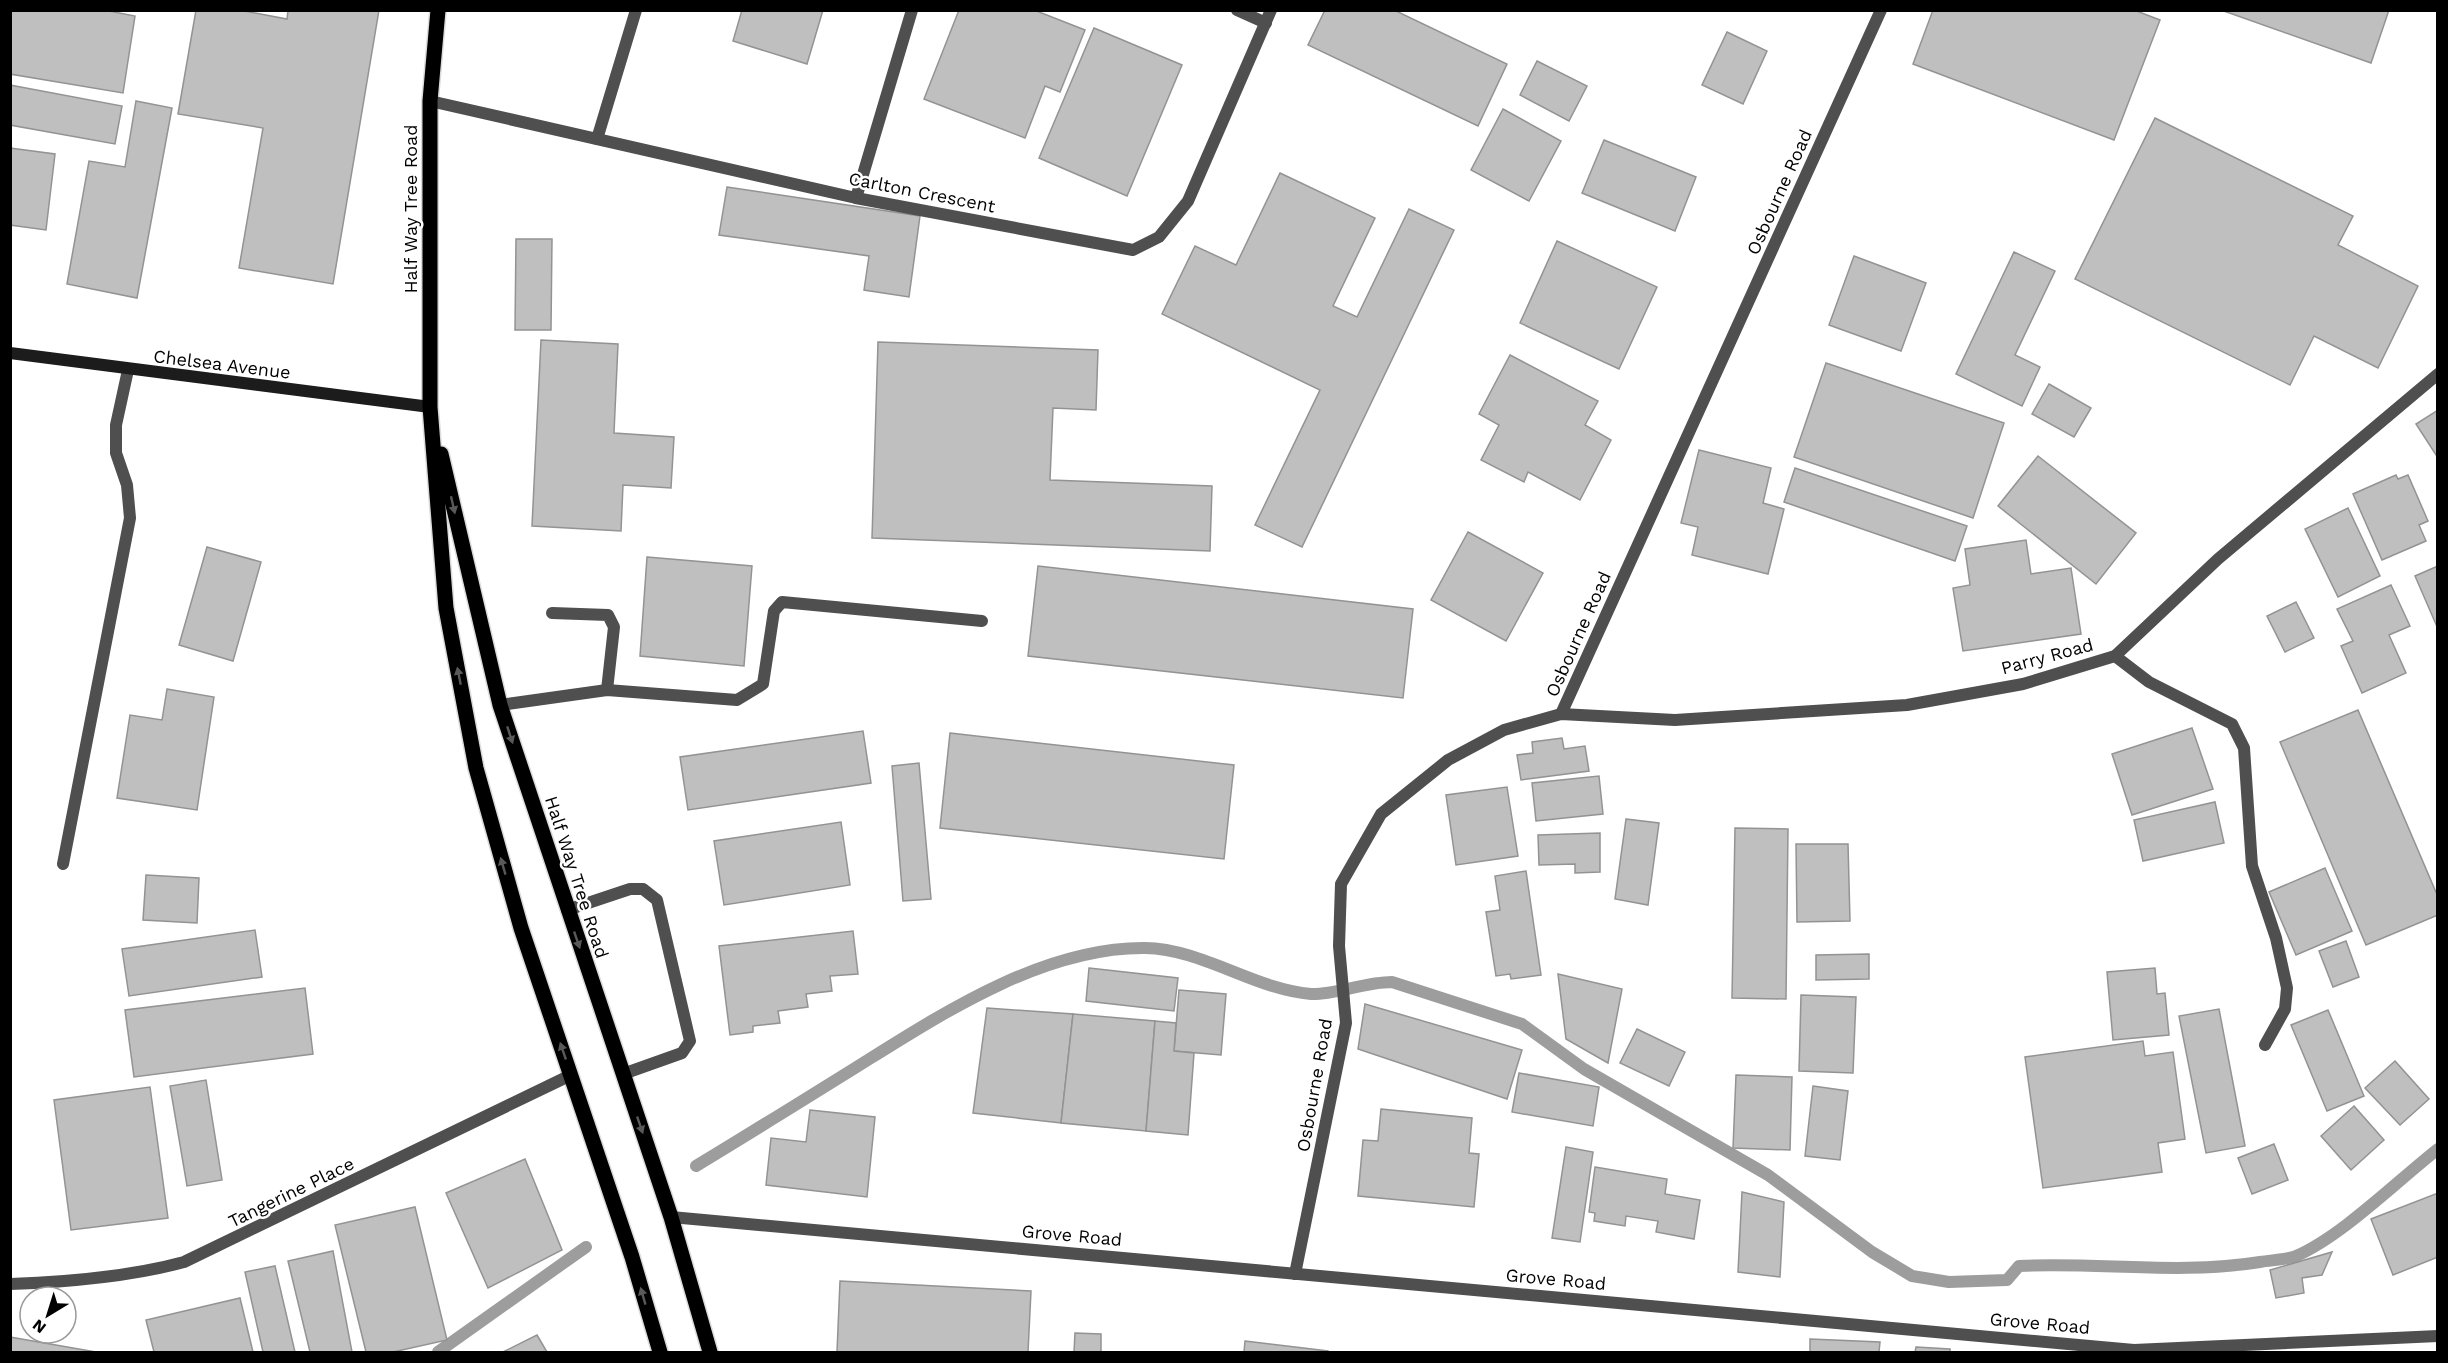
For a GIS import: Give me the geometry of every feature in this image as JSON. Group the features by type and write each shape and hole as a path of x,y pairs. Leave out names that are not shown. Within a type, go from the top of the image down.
{"main road":[{"name":"Half Way Tree Road","path":"438,10 430,101 430,407 446,608 476,768 521,928 632,1257 660,1353"},
{"name":"Half Way Tree Road","path":"430,407 500,705 671,1217 710,1353"}],"street":[{"path":"597,139 636,10"},
{"path":"856,198 912,10"},
{"path":"1237,10 1266,23"},
{"name":"Carlton Crescent","path":"430,101 856,198 1133,250 1160,237 1188,201 1271,10"},
{"name":"Osbourne Road","path":"1295,1274 1343,1045 1345,1013 1341,884 1381,814 1448,760 1504,730 1561,714 1881,10"},
{"name":"Chelsea Avenue","path":"10,353 128,370 430,407"},
{"path":"63,864 130,518 127,485 116,453 116,425 128,370"},
{"name":"Parry Road","path":"1561,714 1675,720 1907,705 2023,684 2115,656 2218,559 2438,374"},
{"path":"500,705 607,690 737,700 763,684 774,611 782,602 982,621"},
{"path":"552,613 608,615 614,627 607,690"},
{"path":"2115,656 2149,682 2232,724 2244,748 2252,866 2276,938 2287,988 2285,1010 2265,1045"},
{"path":"567,910 630,889 643,889 657,900 690,1041 682,1053 623,1074"},
{"name":"Tangerine Place","path":"10,1284 87,1278 165,1268 184,1262 571,1075"},
{"name":"Grove Road","path":"671,1217 2134,1351 2438,1336"}],"building":[{"path":"10,10 104,10 135,16 123,93 10,74"},
{"path":"196,10 239,10 287,19 288,10 379,10 333,284 239,268 263,128 178,114"},
{"path":"742,10 823,10 807,64 733,41"},
{"path":"959,10 1034,10 1085,30 1060,92 1045,86 1025,138 924,99"},
{"path":"1325,10 1394,10 1507,64 1478,126 1308,45"},
{"path":"1933,10 2134,10 2160,20 2114,140 1913,64"},
{"path":"2221,10 2389,10 2371,63"},
{"path":"1094,28 1182,65 1127,196 1039,158"},
{"path":"1727,32 1767,51 1743,104 1702,85"},
{"path":"1537,61 1587,86 1569,121 1520,95"},
{"path":"10,85 122,106 115,144 10,125"},
{"path":"136,101 172,108 137,298 67,284 89,161 125,167"},
{"path":"1503,109 1561,141 1529,201 1471,170"},
{"path":"2155,118 2353,216 2338,245 2418,286 2378,368 2314,336 2290,385 2075,279"},
{"path":"1604,140 1696,177 1675,231 1582,193"},
{"path":"10,148 55,154 46,230 10,225"},
{"path":"1280,173 1375,218 1333,306 1357,317 1409,209 1454,230 1302,547 1255,525 1320,390 1162,314 1195,246 1236,265"},
{"path":"727,187 920,216 909,297 864,290 869,256 719,235"},
{"path":"516,239 552,239 551,330 515,330"},
{"path":"1557,241 1657,287 1619,369 1520,323"},
{"path":"2014,252 2055,271 2015,355 2040,367 2022,406 1956,374"},
{"path":"1854,256 1926,283 1901,351 1829,325"},
{"path":"541,340 618,344 614,433 674,437 671,488 623,485 621,531 532,526"},
{"path":"878,342 1098,350 1096,410 1053,408 1050,480 1212,486 1210,551 872,538"},
{"path":"1510,355 1598,401 1585,425 1611,440 1580,500 1528,472 1524,482 1481,460 1499,425 1479,414"},
{"path":"1826,363 2004,423 1973,518 1794,457"},
{"path":"2049,384 2091,408 2074,437 2032,414"},
{"path":"2438,410 2438,458 2416,424"},
{"path":"1699,450 1771,468 1763,503 1784,509 1768,574 1692,555 1698,527 1681,523"},
{"path":"2038,456 2136,533 2096,584 1998,506"},
{"path":"1795,468 1967,526 1955,561 1784,502"},
{"path":"2396,475 2398,479 2408,475 2428,521 2419,525 2426,541 2382,560 2353,494"},
{"path":"2348,508 2380,576 2338,597 2305,529"},
{"path":"1468,532 1543,573 1506,641 1431,600"},
{"path":"2026,540 2031,574 2071,568 2081,634 1963,651 1953,588 1970,585 1965,549"},
{"path":"207,547 261,562 233,661 179,645"},
{"path":"647,557 752,566 744,666 640,656"},
{"path":"1038,566 1413,609 1403,698 1028,656"},
{"path":"2438,566 2438,629 2415,576"},
{"path":"2391,585 2410,626 2389,635 2406,673 2362,693 2341,646 2353,641 2337,609"},
{"path":"2296,602 2314,638 2285,652 2267,616"},
{"path":"167,689 214,697 197,810 117,798 130,715 162,720"},
{"path":"2358,710 2438,897 2438,915 2366,945 2280,742"},
{"path":"2192,728 2213,789 2132,815 2112,754"},
{"path":"863,731 871,783 688,810 680,757"},
{"path":"950,733 1234,765 1224,859 940,828"},
{"path":"1562,738 1564,749 1585,746 1589,771 1521,780 1517,755 1533,753 1532,742"},
{"path":"919,763 931,899 903,901 892,766"},
{"path":"1599,776 1603,814 1536,821 1532,783"},
{"path":"1507,787 1518,856 1456,865 1446,795"},
{"path":"2215,802 2224,843 2143,861 2134,820"},
{"path":"1626,819 1659,823 1648,905 1615,899"},
{"path":"841,822 850,885 724,905 714,841"},
{"path":"1735,828 1788,829 1786,999 1732,998"},
{"path":"1600,833 1600,872 1575,873 1575,864 1539,865 1538,835"},
{"path":"1796,844 1848,844 1850,921 1797,922"},
{"path":"2325,868 2352,931 2296,955 2269,892"},
{"path":"1526,871 1541,975 1511,979 1510,974 1496,976 1486,912 1500,910 1495,876"},
{"path":"146,875 199,878 197,923 143,920"},
{"path":"255,930 262,977 129,996 122,949"},
{"path":"853,931 858,974 830,976 832,991 806,994 808,1007 778,1011 780,1023 753,1026 753,1032 730,1035 719,946"},
{"path":"2346,941 2359,977 2333,987 2319,951"},
{"path":"1869,954 1869,979 1816,980 1816,955"},
{"path":"1089,968 1178,978 1174,1011 1086,1001"},
{"path":"2155,968 2157,994 2165,993 2169,1035 2113,1040 2107,972"},
{"path":"1558,974 1622,989 1608,1063 1566,1039"},
{"path":"305,988 313,1054 134,1077 125,1010"},
{"path":"1179,990 1226,994 1221,1055 1174,1051"},
{"path":"1801,995 1856,997 1853,1073 1799,1071"},
{"path":"1365,1004 1522,1050 1507,1099 1358,1049"},
{"path":"987,1008 1073,1014 1061,1123 973,1113"},
{"path":"2219,1009 2245,1146 2206,1153 2179,1016"},
{"path":"2328,1010 2364,1096 2327,1111 2291,1025"},
{"path":"1073,1014 1155,1021 1146,1131 1061,1123"},
{"path":"1155,1021 1176,1023 1174,1051 1194,1053 1188,1135 1146,1131"},
{"path":"1637,1029 1685,1052 1669,1086 1620,1063"},
{"path":"2143,1041 2145,1056 2173,1052 2185,1139 2158,1143 2162,1172 2043,1188 2025,1057"},
{"path":"2395,1061 2429,1099 2400,1125 2365,1088"},
{"path":"1519,1073 1599,1087 1593,1126 1512,1112"},
{"path":"1736,1075 1792,1077 1790,1150 1733,1148"},
{"path":"206,1080 222,1180 187,1186 170,1086"},
{"path":"1813,1086 1848,1091 1840,1160 1805,1156"},
{"path":"150,1087 168,1218 71,1230 54,1100"},
{"path":"2354,1106 2384,1140 2351,1170 2321,1136"},
{"path":"1381,1109 1472,1118 1469,1153 1479,1154 1474,1207 1358,1196 1363,1140 1378,1141"},
{"path":"810,1110 875,1117 867,1197 766,1185 771,1138 806,1142"},
{"path":"2274,1144 2288,1180 2252,1194 2238,1158"},
{"path":"1566,1147 1593,1152 1580,1242 1552,1238"},
{"path":"525,1159 562,1250 488,1288 446,1193"},
{"path":"1595,1167 1667,1179 1665,1194 1700,1200 1694,1239 1656,1232 1658,1221 1626,1216 1625,1226 1594,1221 1595,1213 1589,1212"},
{"path":"1742,1192 1784,1202 1780,1277 1738,1272"},
{"path":"2438,1193 2438,1257 2393,1275 2371,1219"},
{"path":"415,1207 447,1340 393,1352 366,1352 335,1225"},
{"path":"333,1251 352,1352 310,1352 288,1261"},
{"path":"2332,1252 2322,1275 2302,1278 2304,1293 2276,1298 2270,1270"},
{"path":"275,1266 295,1352 263,1352 245,1272"},
{"path":"840,1281 1031,1291 1028,1352 837,1352"},
{"path":"240,1298 253,1352 154,1352 146,1320"},
{"path":"1075,1333 1101,1334 1101,1352 1074,1352"},
{"path":"537,1335 547,1352 503,1352"},
{"path":"10,1337 18,1338 18,1345 56,1345 96,1352 10,1352"},
{"path":"1810,1339 1880,1342 1879,1352 1810,1352"},
{"path":"1245,1341 1328,1351 1328,1352 1244,1352"},
{"path":"1916,1347 1950,1349 1950,1352 1915,1352"}],"waterway":[{"path":"696,1166 957,1006 993,988 1068,959 1106,951 1145,948 1187,955 1269,985 1311,994 1392,982 1522,1024 1584,1069 1768,1175 1872,1252 1912,1276 1949,1282 2007,1280 2019,1266 2200,1268 2296,1256 2314,1247 2350,1222 2438,1149"},
{"path":"438,1352 586,1247"}]}
